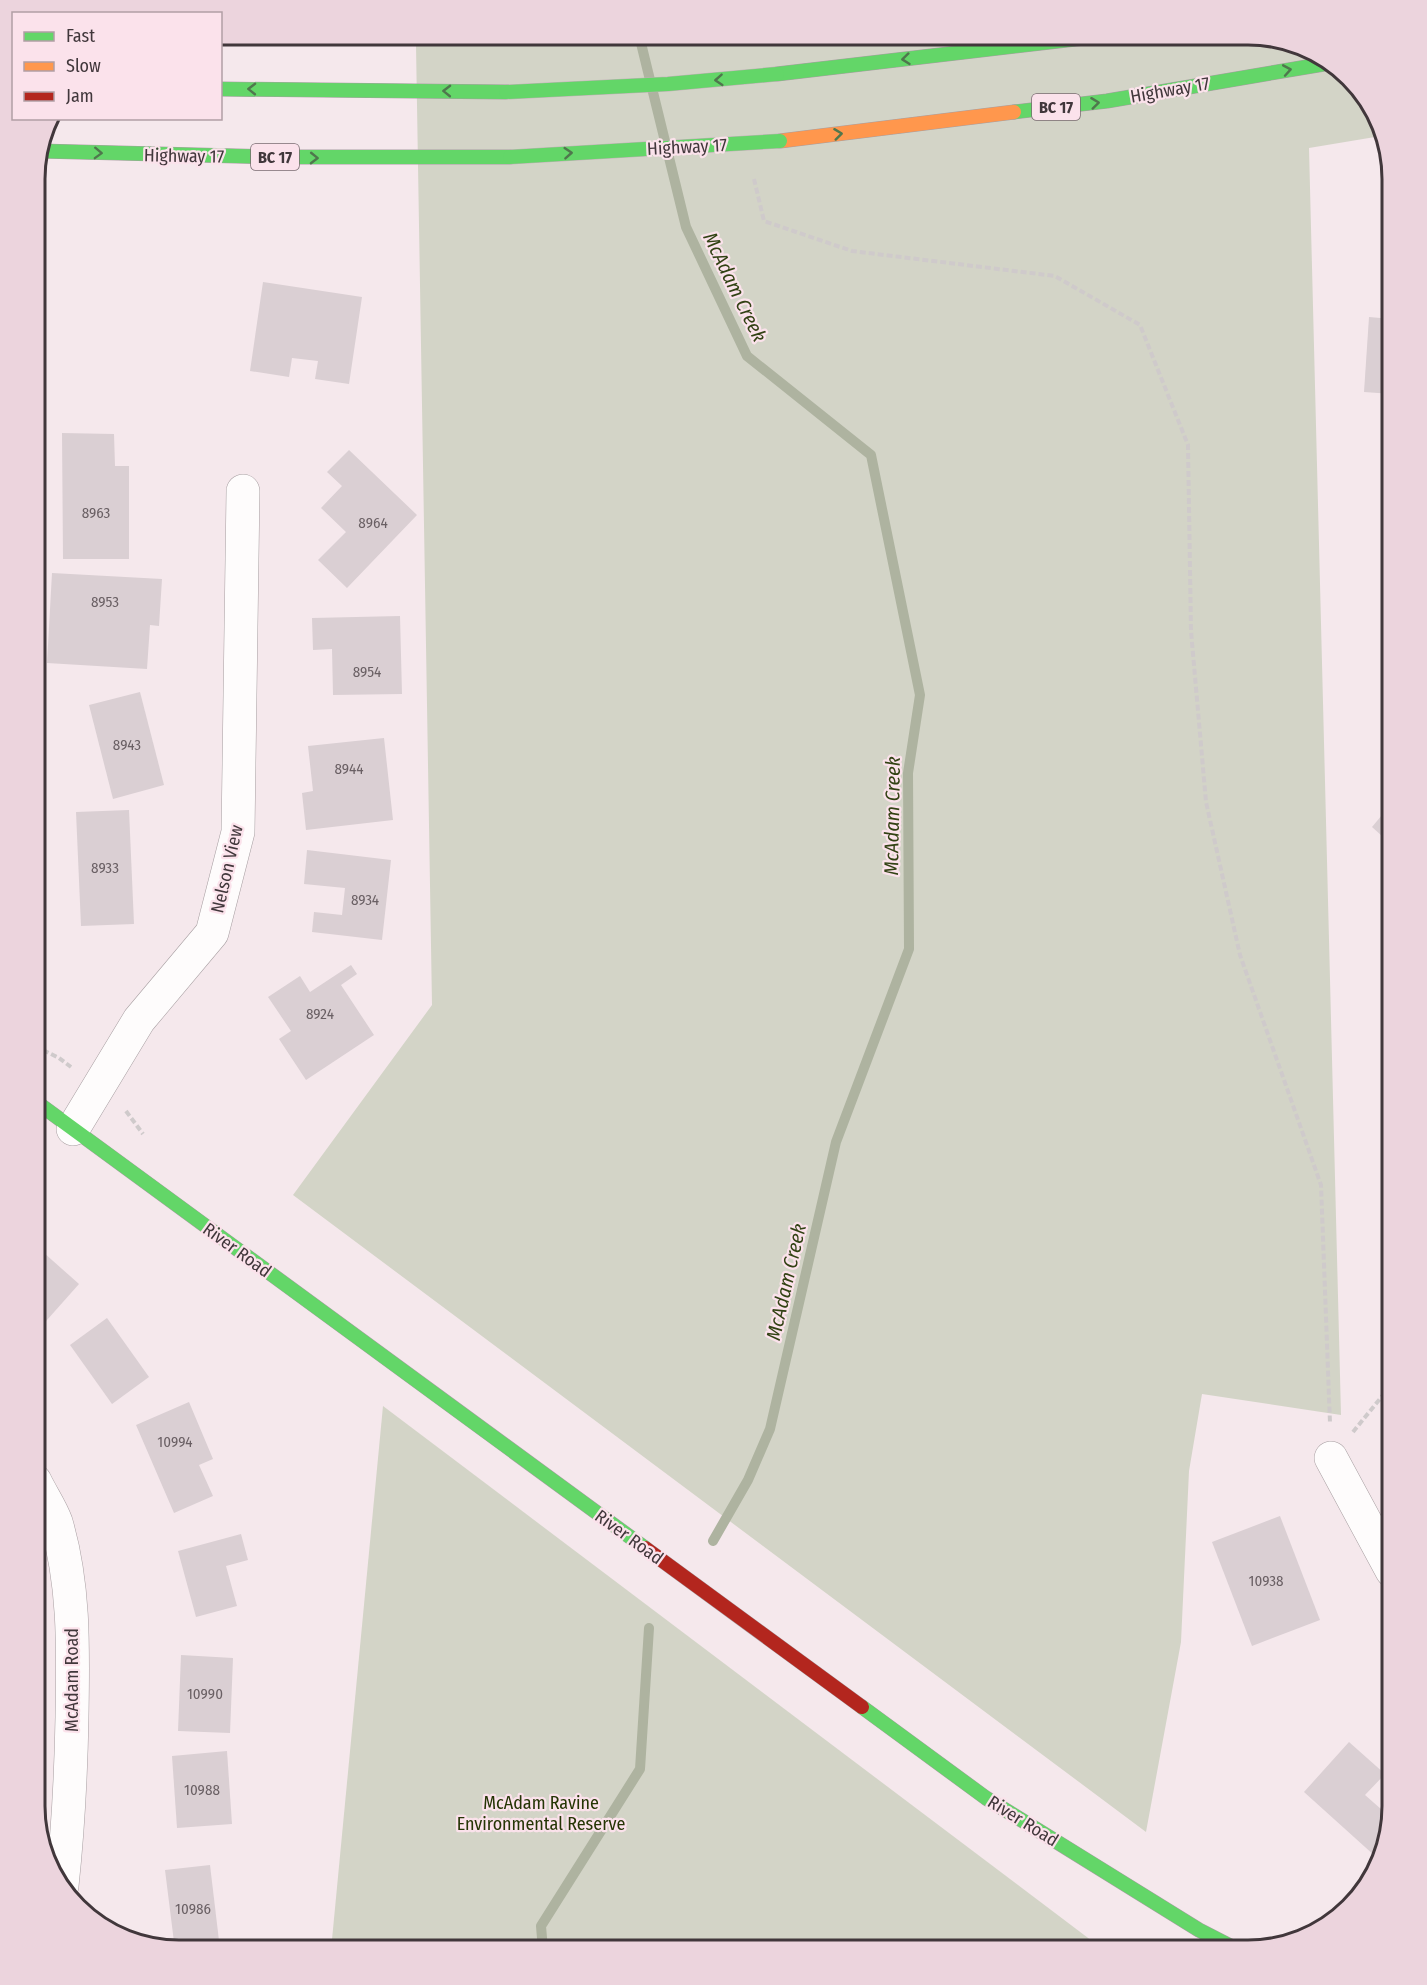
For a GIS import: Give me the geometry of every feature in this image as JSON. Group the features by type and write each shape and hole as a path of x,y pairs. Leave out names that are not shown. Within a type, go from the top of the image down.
{"main road":[{"path":"222,89 506,92 668,84 777,74 1025,45"},
{"name":"Highway 17","path":"48,151 363,159 510,157 780,141 1107,101 1318,65"},
{"name":"River Road","path":"45,1108 986,1798 1218,1940"}],"street":[{"name":"Nelson View","path":"73,1129 139,1020 212,933 238,832 243,491"},
{"path":"1331,1458 1382,1552"},
{"name":"McAdam Road","path":"45,1501 55,1519 69,1577 74,1640 63,1874"}],"path":[{"path":"753,174 764,221 852,252 1055,276 1140,325 1188,445 1191,631 1206,802 1240,955 1322,1185 1330,1412"},
{"path":"45,1051 59,1058"},
{"path":"1331,1458 1382,1396"}],"green space":[{"path":"416,45 1257,45 1299,55 1315,63 1343,84 1364,112 1375,137 1309,148 1341,1415 1202,1394 1189,1471 1181,1642 1146,1832 293,1195 432,1005"},
{"name":"McAdam Ravine Environmental Reserve","path":"383,1406 1091,1940 332,1940"}],"building":[{"path":"263,282 362,297 349,384 315,379 318,361 292,358 289,377 250,371"},
{"path":"1369,317 1382,318 1382,393 1364,392"},
{"path":"62,433 114,434 115,466 129,466 129,559 63,559"},
{"path":"349,450 417,515 347,588 318,560 346,532 321,508 342,486 327,472"},
{"path":"52,573 162,579 159,626 150,625 147,669 47,663"},
{"path":"400,616 402,694 333,695 332,649 313,650 312,618"},
{"path":"140,692 164,785 113,799 89,705"},
{"path":"384,738 393,820 306,830 302,793 313,791 308,746"},
{"path":"129,810 134,924 81,926 76,812"},
{"path":"1382,815 1382,836 1372,827"},
{"path":"307,850 391,860 382,940 312,932 314,912 342,915 345,888 304,884"},
{"path":"351,965 357,974 341,985 374,1035 306,1080 279,1039 291,1031 268,997 300,976 310,992"},
{"path":"45,1254 79,1284 45,1322"},
{"path":"107,1318 149,1377 112,1404 70,1345"},
{"path":"189,1402 213,1459 199,1465 213,1496 174,1513 136,1425"},
{"path":"1280,1516 1320,1620 1252,1646 1212,1542"},
{"path":"241,1534 248,1560 226,1566 237,1606 196,1617 178,1551"},
{"path":"181,1655 233,1658 230,1733 178,1731"},
{"path":"1349,1742 1382,1771 1382,1777 1365,1795 1382,1810 1381,1824 1373,1854 1304,1792"},
{"path":"227,1751 232,1824 177,1828 172,1756"},
{"path":"210,1865 219,1940 174,1940 165,1870"}],"waterway":[{"name":"McAdam Creek","path":"641,45 686,227 747,356 871,455 920,695 908,773 909,949 836,1142 770,1429 748,1480 713,1541"},
{"name":"McAdam Creek","path":"542,1940 541,1926 640,1769 649,1628"}],"traffic: fast":[{"path":"777,74 1025,45"},
{"path":"1014,112 1107,101 1318,65"},
{"path":"506,92 668,84 777,74"},
{"path":"222,89 506,92"},
{"path":"510,157 780,141"},
{"path":"48,151 275,157 510,157"},
{"path":"45,1108 645,1548"},
{"path":"862,1707 986,1798 1218,1940"}],"traffic: slow":[{"path":"780,141 1014,112"}],"traffic: jam":[{"path":"645,1548 862,1707"}]}
